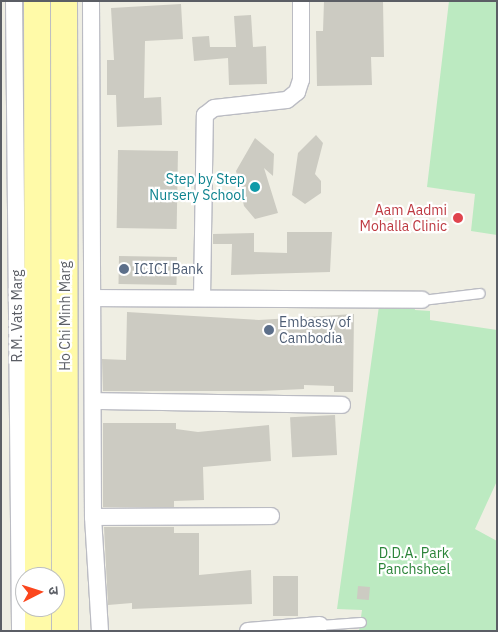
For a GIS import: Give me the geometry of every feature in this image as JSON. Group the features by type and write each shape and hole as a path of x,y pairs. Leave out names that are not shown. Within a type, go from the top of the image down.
{"main road":[{"name":"Ho Chi Minh Marg","path":"37,1 38,567"},
{"name":"Ho Chi Minh Marg","path":"64,1 65,631"},
{"path":"38,617 38,631"}],"street":[{"path":"91,1 93,517 100,631"},
{"path":"202,298 205,115 214,108 287,100 297,92 302,80 301,1"},
{"name":"R.M. Vats Marg","path":"10,11 9,191 20,631"},
{"path":"93,298 422,300"},
{"path":"93,401 342,405"},
{"path":"93,517 271,516"},
{"path":"248,631 320,625"}],"lane":[{"path":"422,300 480,293"},
{"path":"320,625 348,628 361,622"}],"green space":[{"path":"449,1 497,1 497,235 471,231 475,194 427,187"},
{"name":"D.D.A. Park Panchsheel","path":"414,305 415,310 430,311 430,320 497,330 497,481 475,529 497,541 497,631 359,631 362,610 337,609 379,306"}],"building":[{"path":"324,1 383,1 384,57 371,57 372,85 317,86 316,31 323,31"},
{"path":"181,4 183,39 145,41 144,98 161,97 162,125 117,127 116,95 107,95 107,60 114,60 111,8"},
{"path":"251,15 253,47 266,46 267,84 229,85 228,58 194,61 192,37 209,36 210,47 236,47 234,16"},
{"path":"316,135 323,143 315,174 321,181 321,193 305,204 292,195 298,153"},
{"name":"Step by Step Nursery School","path":"255,138 274,154 273,176 264,168 278,213 255,219 244,206 236,171"},
{"path":"118,150 178,151 177,229 117,228"},
{"path":"287,232 332,232 330,272 231,275 232,244 213,244 213,234 254,233 254,252 287,253"},
{"path":"119,256 177,257 177,285 119,284"},
{"path":"127,312 259,320 354,314 353,392 334,392 334,386 304,385 304,389 261,391 103,391 102,359 126,360"},
{"path":"335,415 337,455 292,457 290,417"},
{"path":"103,423 176,423 176,429 198,432 269,425 271,461 203,467 204,500 174,501 174,507 103,507"},
{"path":"104,527 174,527 174,533 199,533 199,575 251,570 252,604 132,609 132,603 108,605"},
{"path":"273,576 298,576 298,616 273,616"},
{"path":"358,586 370,587 369,600 357,599"}],"place":[{"name":"Step by Step Nursery School","path":"255,187"},
{"name":"Aam Aadmi Mohalla Clinic","path":"458,218"},
{"name":"ICICI Bank","path":"124,269"},
{"name":"Embassy of Cambodia","path":"269,330"}]}
